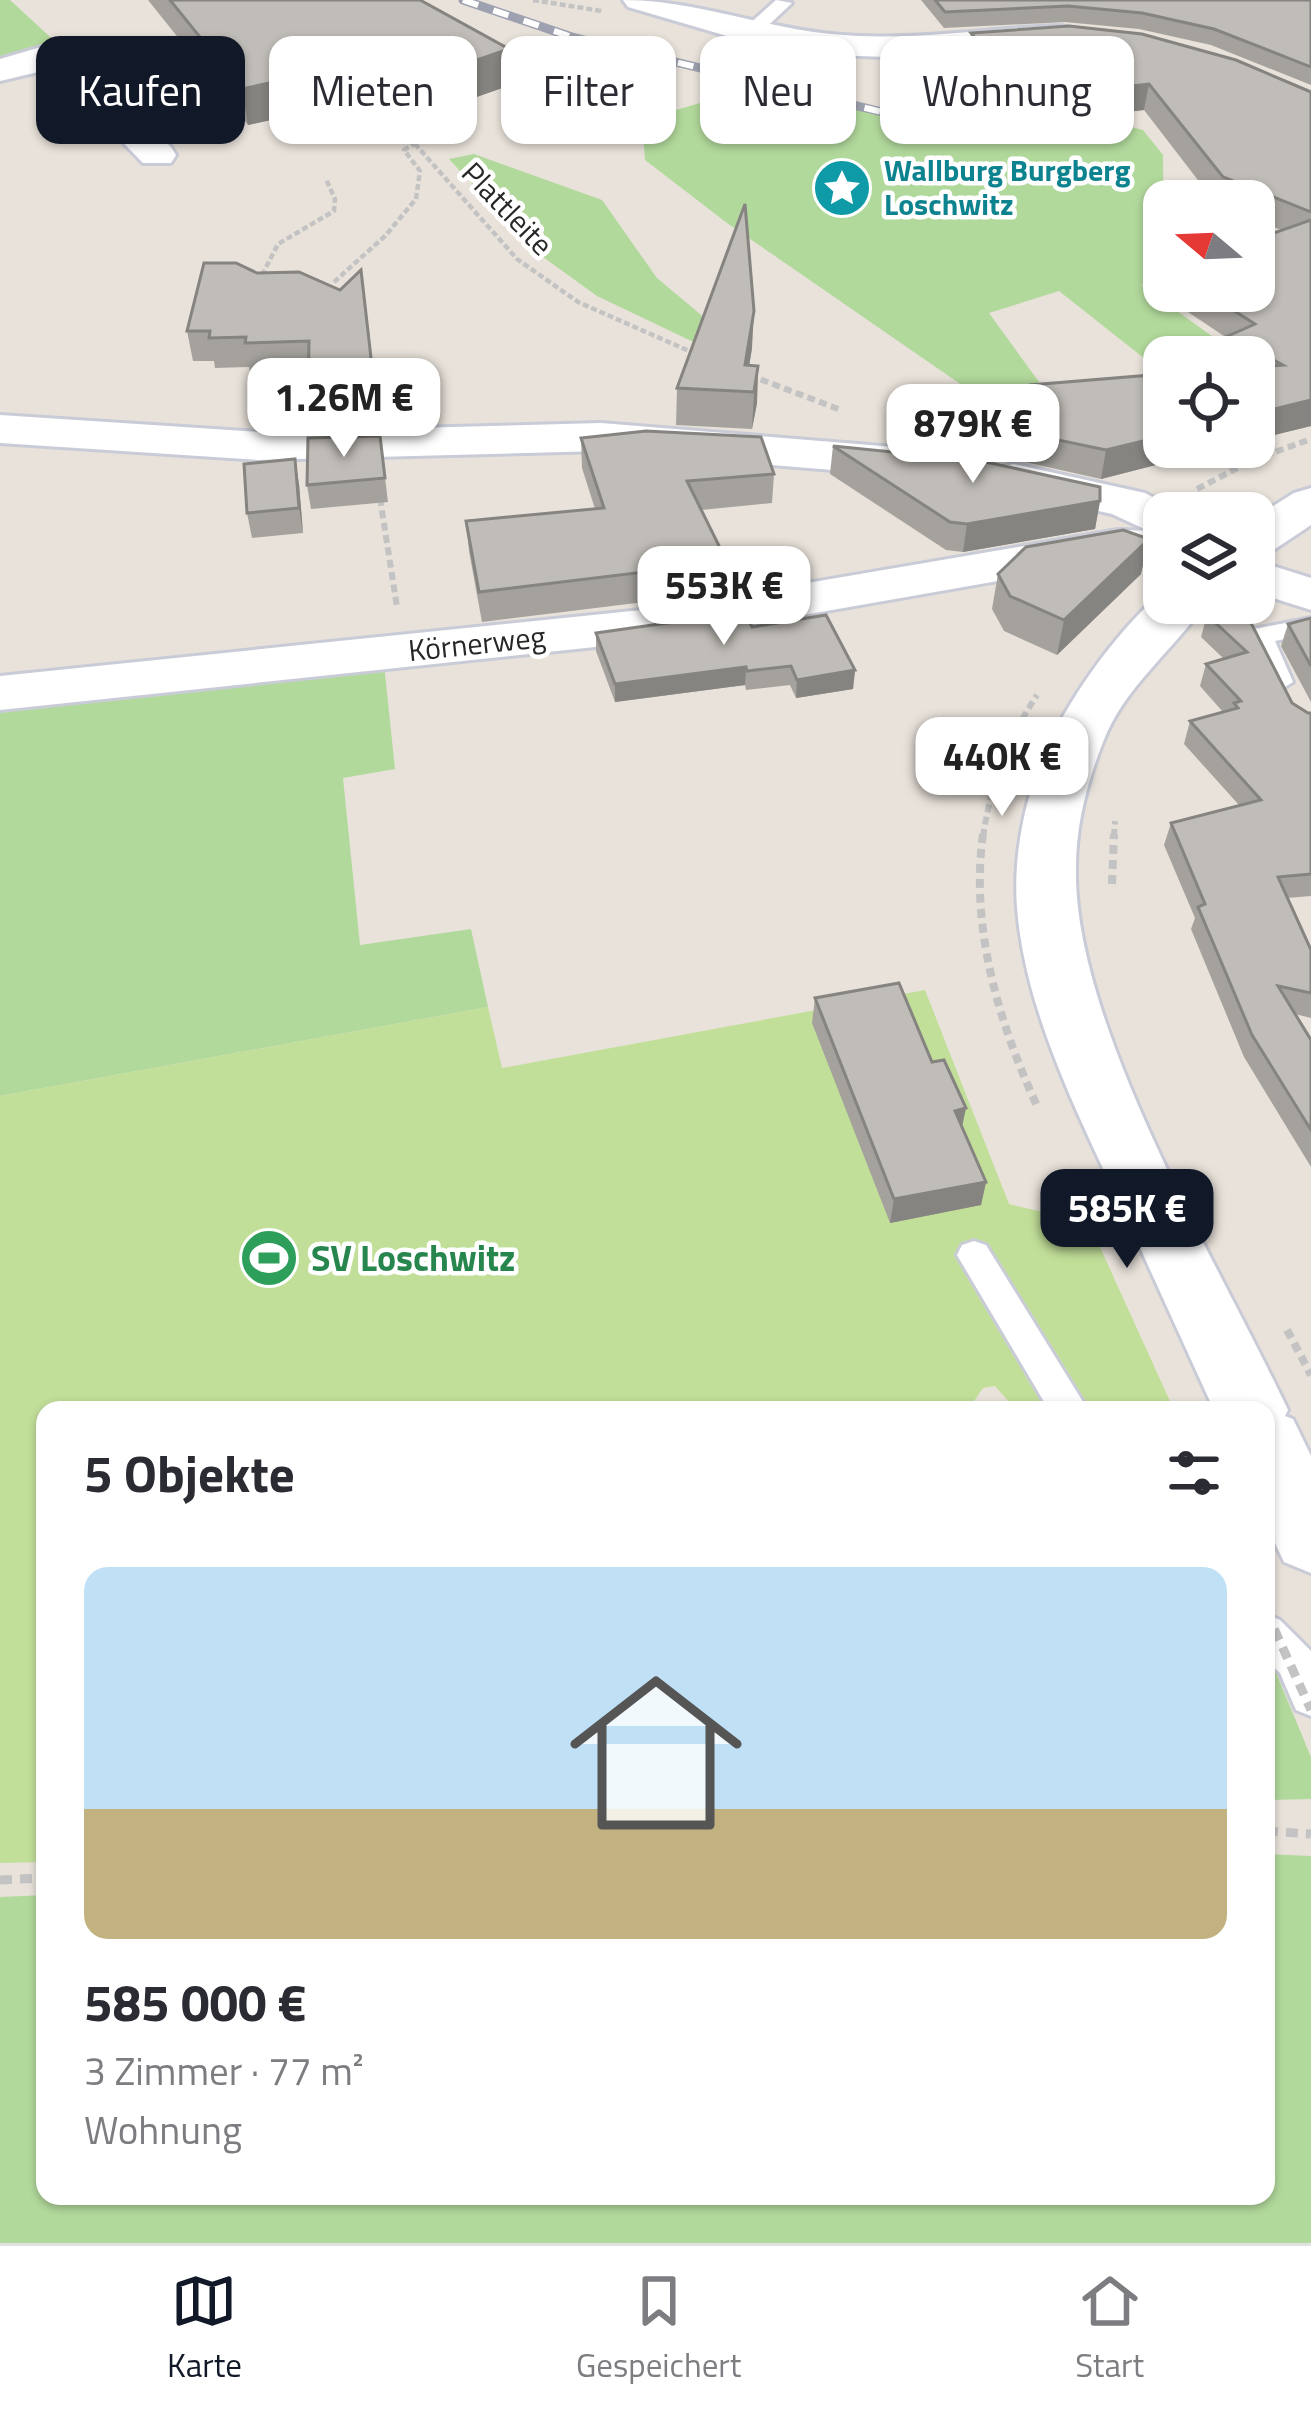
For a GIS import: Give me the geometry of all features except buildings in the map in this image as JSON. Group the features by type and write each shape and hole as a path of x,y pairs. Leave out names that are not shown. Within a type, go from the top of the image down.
{"street":[{"path":"640,0 752,32 830,45 880,47"},
{"path":"0,70 41,58 61,59 157,155"},
{"path":"0,429 258,446 602,437 973,469 1143,502"},
{"path":"1275,526 1311,503"},
{"name":"Körnerweg","path":"0,693 662,624 1118,545 1143,546"},
{"path":"1275,582 1311,595"},
{"path":"1161,624 1112,680 1077,733 1053,796 1046,904 1059,981 1099,1088 1247,1401"},
{"path":"1275,1461 1311,1538"}],"lane":[{"path":"752,32 783,3"},
{"path":"1294,706 1261,643 1263,635 1311,626"},
{"path":"974,1255 1063,1401"},
{"path":"1275,1641 1294,1659 1311,1696"}],"path":[{"path":"334,283 385,236 416,199 420,171 404,150 414,144"},
{"name":"Plattleite","path":"417,144 518,259 578,302 710,359"},
{"path":"258,284 264,255 334,211 335,199 326,179"},
{"path":"731,368 856,416"},
{"path":"1202,492 1252,460 1311,439"},
{"path":"372,443 404,652"},
{"path":"1112,892 1118,806"},
{"path":"1279,1316 1311,1376"},
{"path":"1275,1631 1311,1710"},
{"path":"1275,1832 1311,1834"},
{"path":"0,1880 36,1879"}],"green space":[{"path":"0,0 10,0 49,36 36,36 36,54 0,65"},
{"path":"700,103 700,144 856,144 856,107 880,114 880,144 1134,144 1134,128 1143,130 1163,155 1163,180 1143,180 1143,312 1178,312 1212,336 1143,336 1143,357 1059,291 989,313 1052,400 998,410 727,223 645,160 644,144 676,144 676,110"},
{"path":"474,154 602,200 657,278 743,350 729,359 597,296 532,249 449,159"},
{"path":"384,664 395,769 343,778 360,945 471,929 488,1007 0,1096 0,705"},
{"path":"925,990 1009,1204 1089,1223 1170,1401 1008,1401 995,1386 983,1388 974,1401 36,1401 36,1862 0,1863 0,1096 488,1007 502,1068"},
{"path":"1275,1670 1311,1757 1311,1799 1275,1800"},
{"path":"1275,1854 1311,1856 1311,2243 0,2243 0,1897 36,1895 36,2205 1275,2205"}],"railway":[{"path":"463,0 572,37 880,111"}],"place":[{"name":"Wallburg Burgberg Loschwitz","path":"842,188"},
{"name":"SV Loschwitz","path":"269,1258"}]}
